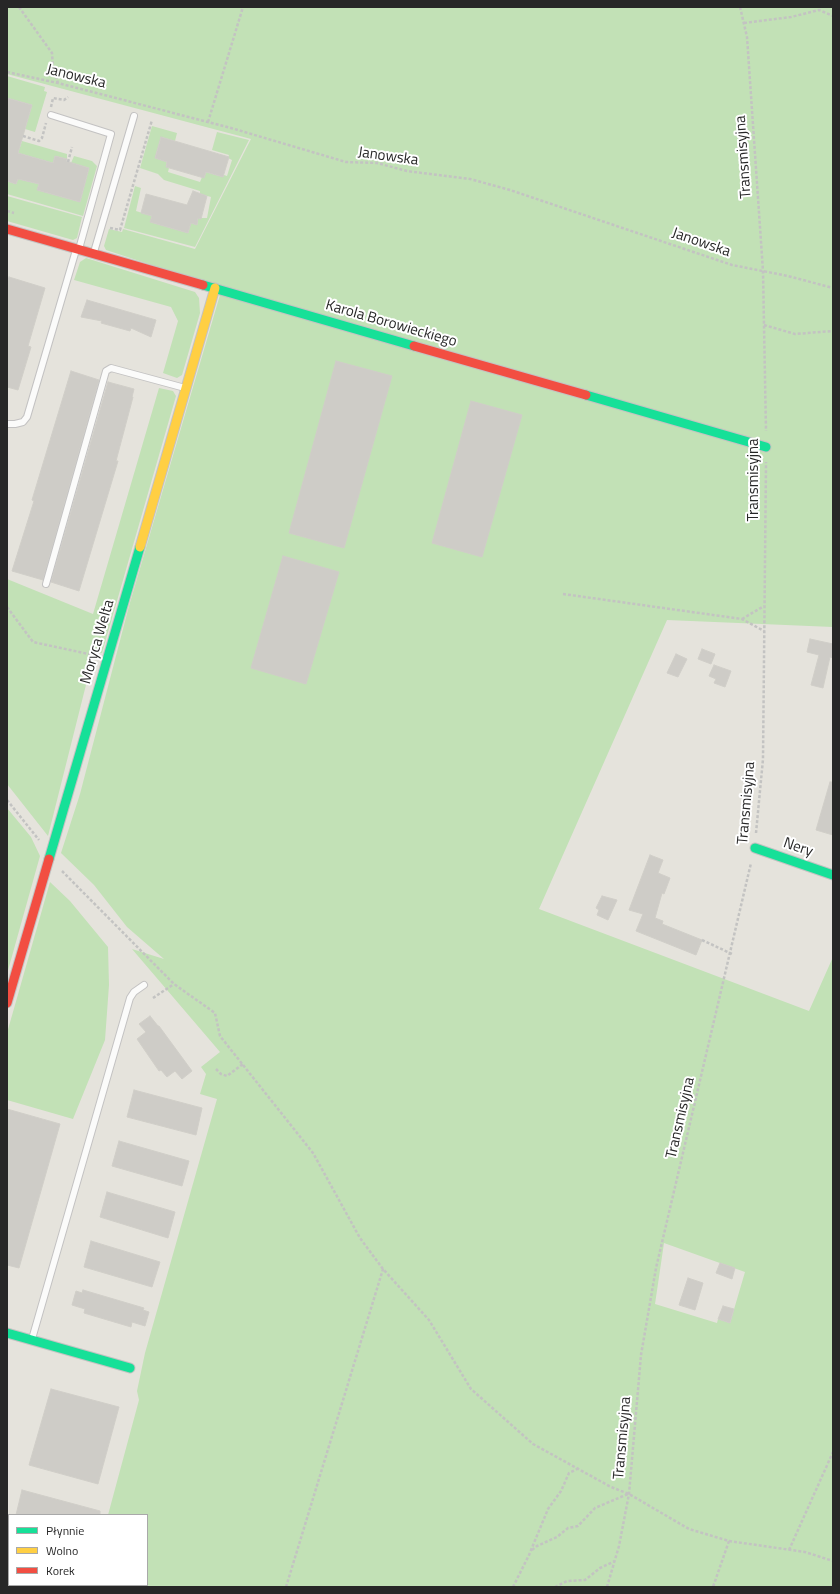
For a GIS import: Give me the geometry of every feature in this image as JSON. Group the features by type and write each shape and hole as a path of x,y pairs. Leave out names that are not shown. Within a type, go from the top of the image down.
{"street":[{"name":"Karola Borowieckiego","path":"7,229 766,447"},
{"name":"Moryca Welta","path":"7,1003 215,288"},
{"name":"Nery","path":"755,848 833,874"},
{"path":"7,1333 130,1368"}],"lane":[{"path":"7,424 23,422 27,417 111,134 51,115"},
{"path":"94,254 134,116"},
{"path":"46,584 106,371 111,368 186,388"},
{"path":"32,1340 130,998 134,992 144,985"}],"path":[{"path":"19,7 52,53 53,67 58,83"},
{"path":"208,122 243,7"},
{"name":"Transmisyjna","path":"607,1587 615,1561 629,1494 642,1355 656,1268 732,954 755,848 763,759 766,447 764,325 748,37 740,7"},
{"path":"744,23 791,17 819,10 833,16"},
{"name":"Janowska","path":"7,72 58,83 208,122 346,162 377,163 407,171 470,179 510,190 732,265 833,288"},
{"path":"120,228 152,120"},
{"path":"68,162 72,147"},
{"path":"764,325 795,334 833,332"},
{"path":"563,594 742,619 765,631"},
{"path":"742,619 764,606"},
{"path":"7,607 33,642 108,658"},
{"path":"7,800 34,833 50,859 174,984 215,1013 220,1036 313,1153 360,1238 383,1269 429,1320 471,1389 533,1444 611,1487 629,1494 689,1529 729,1541 804,1552 833,1561"},
{"path":"702,940 732,954"},
{"path":"153,998 174,984"},
{"path":"216,1069 221,1074 227,1076 243,1064"},
{"path":"286,1587 383,1269"},
{"path":"788,1550 833,1452"},
{"path":"513,1587 531,1552 548,1509 561,1491 569,1473 578,1468"},
{"path":"531,1552 537,1546 557,1537 568,1528 578,1526 595,1508 629,1494"},
{"path":"713,1587 729,1541"},
{"path":"555,1587 567,1581 585,1580 600,1568 615,1561"}],"green space":[{"path":"7,7 833,7 833,627 667,620 539,909 809,1011 833,957 833,1587 89,1587 148,1586 148,1514 108,1514 139,1400 137,1391 145,1353 217,1099 200,1094 206,1074 201,1067 220,1052 132,949 164,959 127,927 94,885 61,853 80,794 129,606 222,288 106,250 104,246 109,229 122,232 123,229 195,249 251,139 7,74","holes":["664,1243 745,1272 730,1323 718,1319 717,1323 655,1304"]},
{"path":"7,76 45,87 44,91 47,92 35,132 25,129 32,105 7,98"},
{"path":"152,126 177,133 175,141 161,137 155,158 167,162 166,166 169,168 168,172 200,182 206,172 223,177 224,175 227,176 232,160 228,158 229,155 212,150 217,132 249,140 195,247 124,228 135,186 141,188 136,211 152,216 151,222 188,233 191,223 197,225 198,218 207,218 211,197 200,194 200,191 164,180 158,174 140,168"},
{"path":"22,141 67,154 67,159 55,156 53,163 18,153"},
{"path":"74,156 92,161 97,166 83,216 7,194 7,181 16,184 18,179 39,184 38,190 80,202 89,168 71,163"},
{"path":"7,196 82,217 77,238 73,240 7,221"},
{"path":"86,258 195,292 199,298 200,313 182,375 177,378 163,373 178,321 171,307 74,280 80,262"},
{"path":"159,388 173,391 176,396 102,653 94,653 48,836 7,784 7,579 93,614"},
{"path":"7,808 31,837 40,856 7,974"},
{"path":"50,882 70,901 108,947 109,985 105,1040 73,1119 7,1100 7,1033"}],"building":[{"path":"7,98 32,105 18,153 53,163 55,156 89,168 80,202 37,190 39,184 18,179 16,184 7,181"},
{"path":"161,137 229,157 223,177 206,172 204,178 166,167 167,162 155,158"},
{"path":"193,191 207,196 201,219 198,218 197,225 191,223 188,233 150,222 152,216 141,213 146,194 187,205"},
{"path":"9,277 45,288 28,346 31,347 18,390 7,387 7,284"},
{"path":"87,300 156,320 151,337 131,328 130,331 101,323 102,321 81,317"},
{"path":"336,361 392,376 344,548 289,533"},
{"path":"71,371 99,380 43,580 12,571 34,501 32,500"},
{"path":"108,382 134,389 133,397 116,461 118,461 79,591 51,582"},
{"path":"471,401 522,415 482,557 432,543"},
{"path":"283,556 339,572 306,684 251,668"},
{"path":"810,639 833,644 833,658 830,657 823,688 811,685 819,655 807,652"},
{"path":"702,649 715,654 711,664 698,659"},
{"path":"676,654 687,659 678,677 667,673"},
{"path":"714,665 731,671 725,687 714,683 716,679 709,676"},
{"path":"830,782 833,782 833,835 816,830"},
{"path":"650,855 663,860 658,873 670,878 664,894 662,893 655,918 663,921 662,924 702,940 696,955 636,931 643,914 629,910"},
{"path":"602,896 617,900 608,920 597,915 599,910 596,908"},
{"path":"150,1016 192,1071 182,1079 175,1071 167,1077 161,1070 159,1071 137,1039 146,1032 139,1024"},
{"path":"134,1090 202,1108 196,1135 127,1117"},
{"path":"7,1109 60,1124 19,1268 7,1265"},
{"path":"119,1141 189,1161 182,1186 112,1166"},
{"path":"107,1192 175,1212 168,1238 100,1217"},
{"path":"91,1241 160,1262 152,1287 84,1267"},
{"path":"720,1263 735,1268 732,1279 716,1273"},
{"path":"688,1278 703,1283 695,1310 679,1305"},
{"path":"83,1290 144,1308 143,1310 149,1312 145,1326 132,1322 131,1327 84,1313 85,1309 72,1305 76,1291 82,1293"},
{"path":"723,1306 734,1309 730,1323 718,1319"},
{"path":"51,1389 119,1407 98,1484 29,1465"},
{"path":"22,1490 100,1511 100,1514 16,1514"}],"traffic: fast":[{"path":"203,285 414,346"},
{"path":"586,395 766,447"},
{"path":"49,859 140,547"},
{"path":"755,848 833,875"},
{"path":"7,1333 130,1368"}],"traffic: slow":[{"path":"140,547 215,288"}],"traffic: jam":[{"path":"7,229 203,285"},
{"path":"414,346 586,395"},
{"path":"7,1003 49,859"}]}
